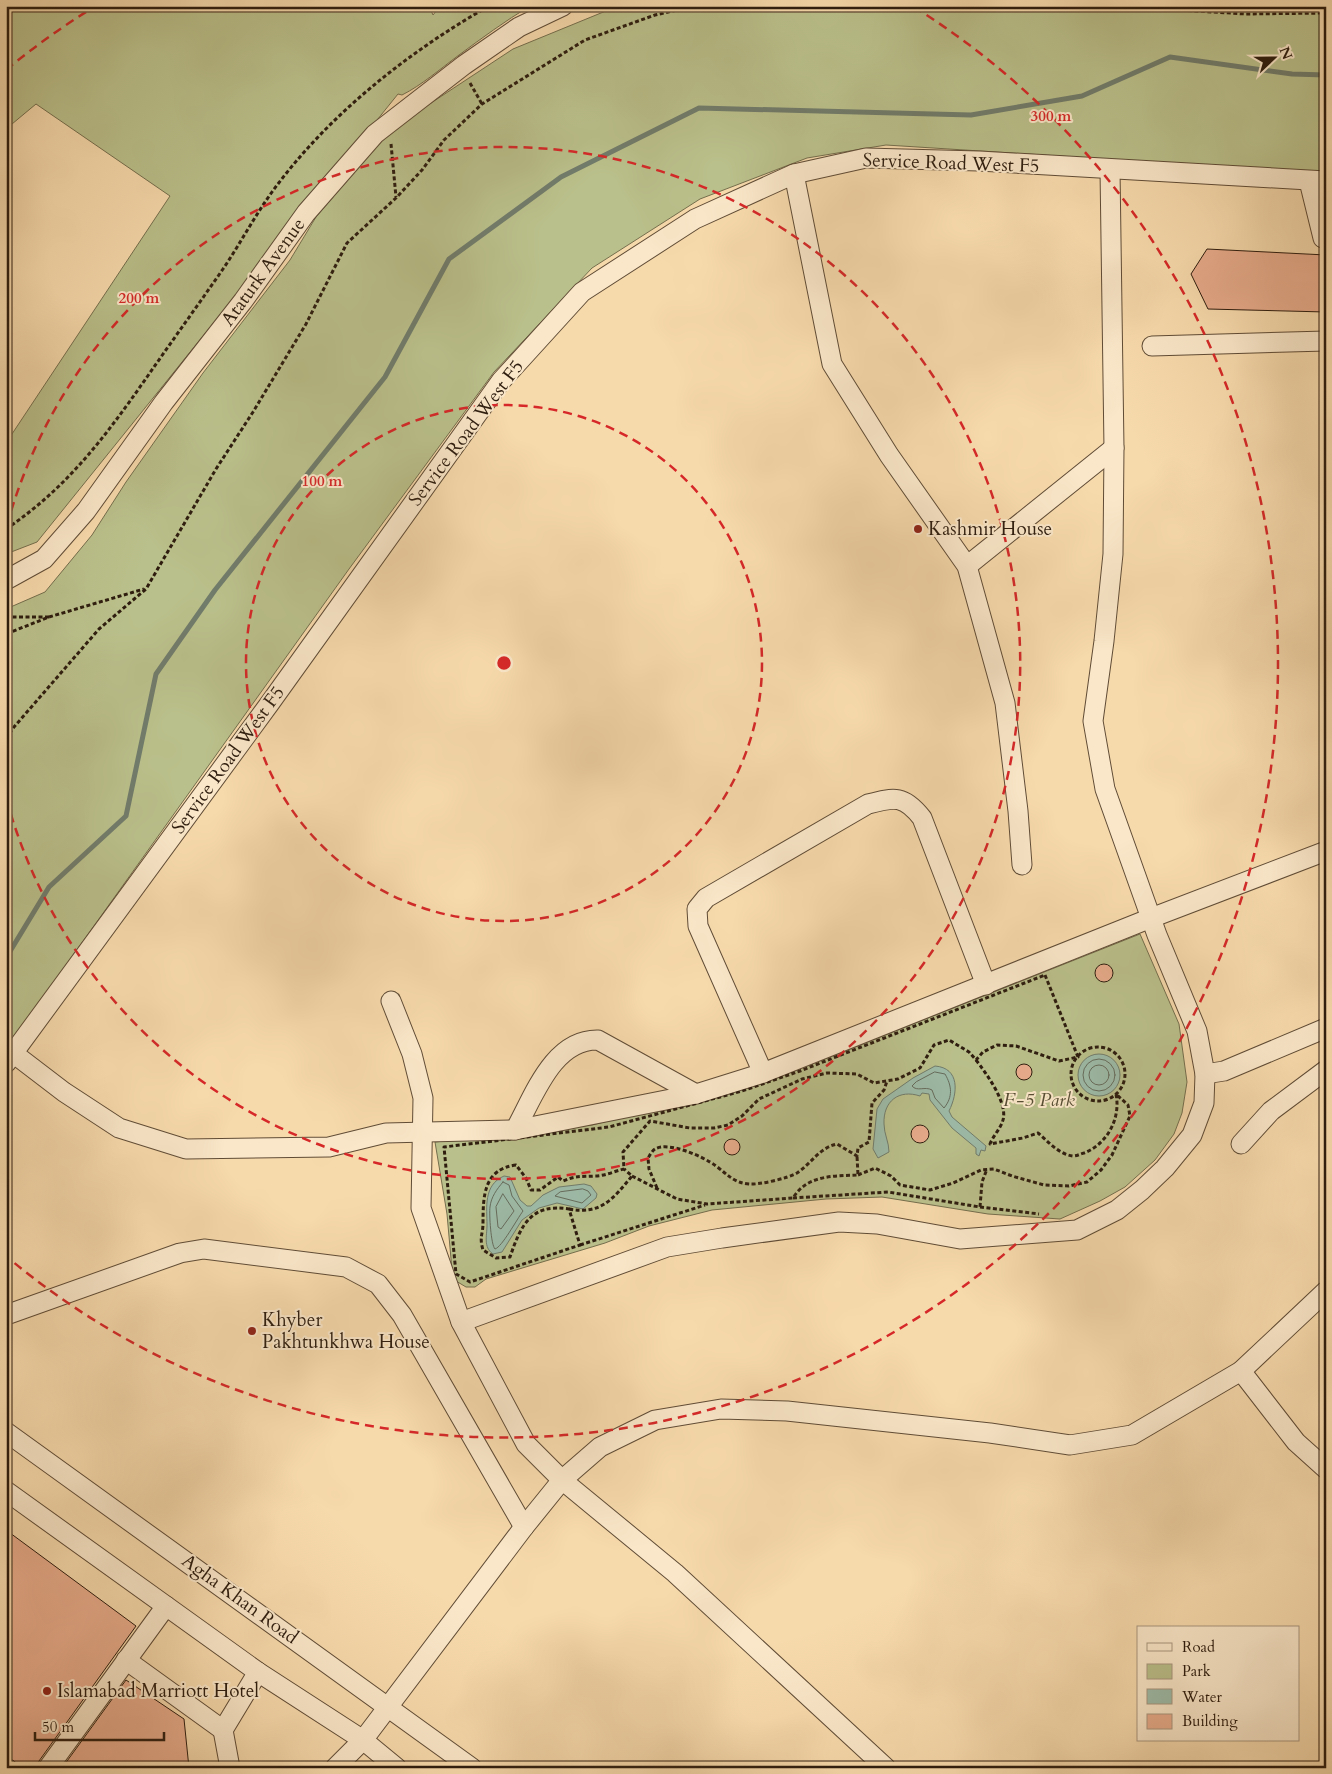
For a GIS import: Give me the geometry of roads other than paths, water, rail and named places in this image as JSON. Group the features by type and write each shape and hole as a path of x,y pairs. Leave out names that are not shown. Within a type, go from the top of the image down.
{"street":[{"name":"Ataturk Avenue","path":"6,580 44,559 86,511 164,402 243,301 306,213 375,134 464,65 519,28 562,6"},
{"name":"Service Road West F5","path":"10,1058 276,696 501,381 582,292 695,219 794,174 866,158 978,161 1318,181"},
{"path":"461,1322 666,1247 722,1238 839,1222 877,1224 960,1239 1077,1230 1117,1210 1165,1168 1192,1135 1204,1103 1205,1074 1198,1031 1151,918 1105,789 1092,721 1104,641 1113,554 1114,448 1110,170"},
{"path":"794,174 832,364 889,455 967,566 1005,703 1018,811 1022,865"},
{"path":"1318,181 1323,238 1326,239"},
{"path":"1152,346 1326,342"},
{"path":"967,566 1114,448"},
{"path":"763,1073 698,926 697,909 706,898 868,804 893,798 911,804 922,818 986,985"},
{"path":"10,1058 119,1128 186,1149 329,1147 386,1133 516,1130 696,1094 763,1073 1151,918 1326,851"},
{"path":"391,1000 412,1054 423,1098 421,1208 461,1322 526,1444 562,1480 675,1573 886,1768"},
{"path":"1205,1074 1224,1071 1326,1028"},
{"path":"516,1130 556,1058 568,1048 584,1040 598,1040 696,1094"},
{"path":"1241,1144 1271,1111 1326,1070"},
{"path":"6,1315 180,1253 204,1249 346,1267 378,1284 402,1315 524,1527"},
{"path":"335,1768 363,1740 524,1527 562,1480 600,1447 655,1420 721,1409 788,1411 990,1433 1070,1445 1132,1435 1241,1372 1326,1291"},
{"path":"1241,1372 1296,1442 1326,1469"},
{"name":"Agha Khan Road","path":"6,1432 389,1706 472,1768"},
{"path":"6,1492 258,1672 363,1740 398,1768"},
{"path":"48,1768 166,1606"},
{"path":"126,1660 223,1730"},
{"path":"230,1768 223,1730 258,1672"}],"water":[{"path":"1095,1054 1103,1054 1114,1060 1120,1075 1114,1090 1103,1096 1095,1096 1084,1090 1078,1079 1078,1071 1084,1060"},
{"path":"935,1066 949,1071 955,1082 954,1097 949,1111 952,1117 986,1146 985,1151 981,1150 979,1156 976,1154 976,1148 952,1128 930,1100 929,1094 922,1093 920,1096 905,1094 894,1099 886,1109 884,1124 889,1152 878,1158 873,1149 877,1109 883,1099 913,1078"},
{"path":"504,1176 510,1177 520,1200 527,1206 531,1206 543,1195 559,1187 584,1184 591,1186 597,1194 596,1198 583,1209 557,1203 539,1208 522,1220 502,1252 493,1254 488,1248 486,1241 487,1204 492,1185"}],"waterway":[{"path":"6,958 49,887 126,816 156,674 215,590 385,377 449,259 561,177 699,108 971,115 1082,96 1170,57 1292,74 1326,75"}],"place":[{"name":"Kashmir House","path":"918,529"},
{"name":"Khyber Pakhtunkhwa House","path":"252,1331"},
{"name":"Islamabad Marriott Hotel","path":"47,1691"}],"park label":[{"name":"F-5 Park","path":"1039,1100"}]}
